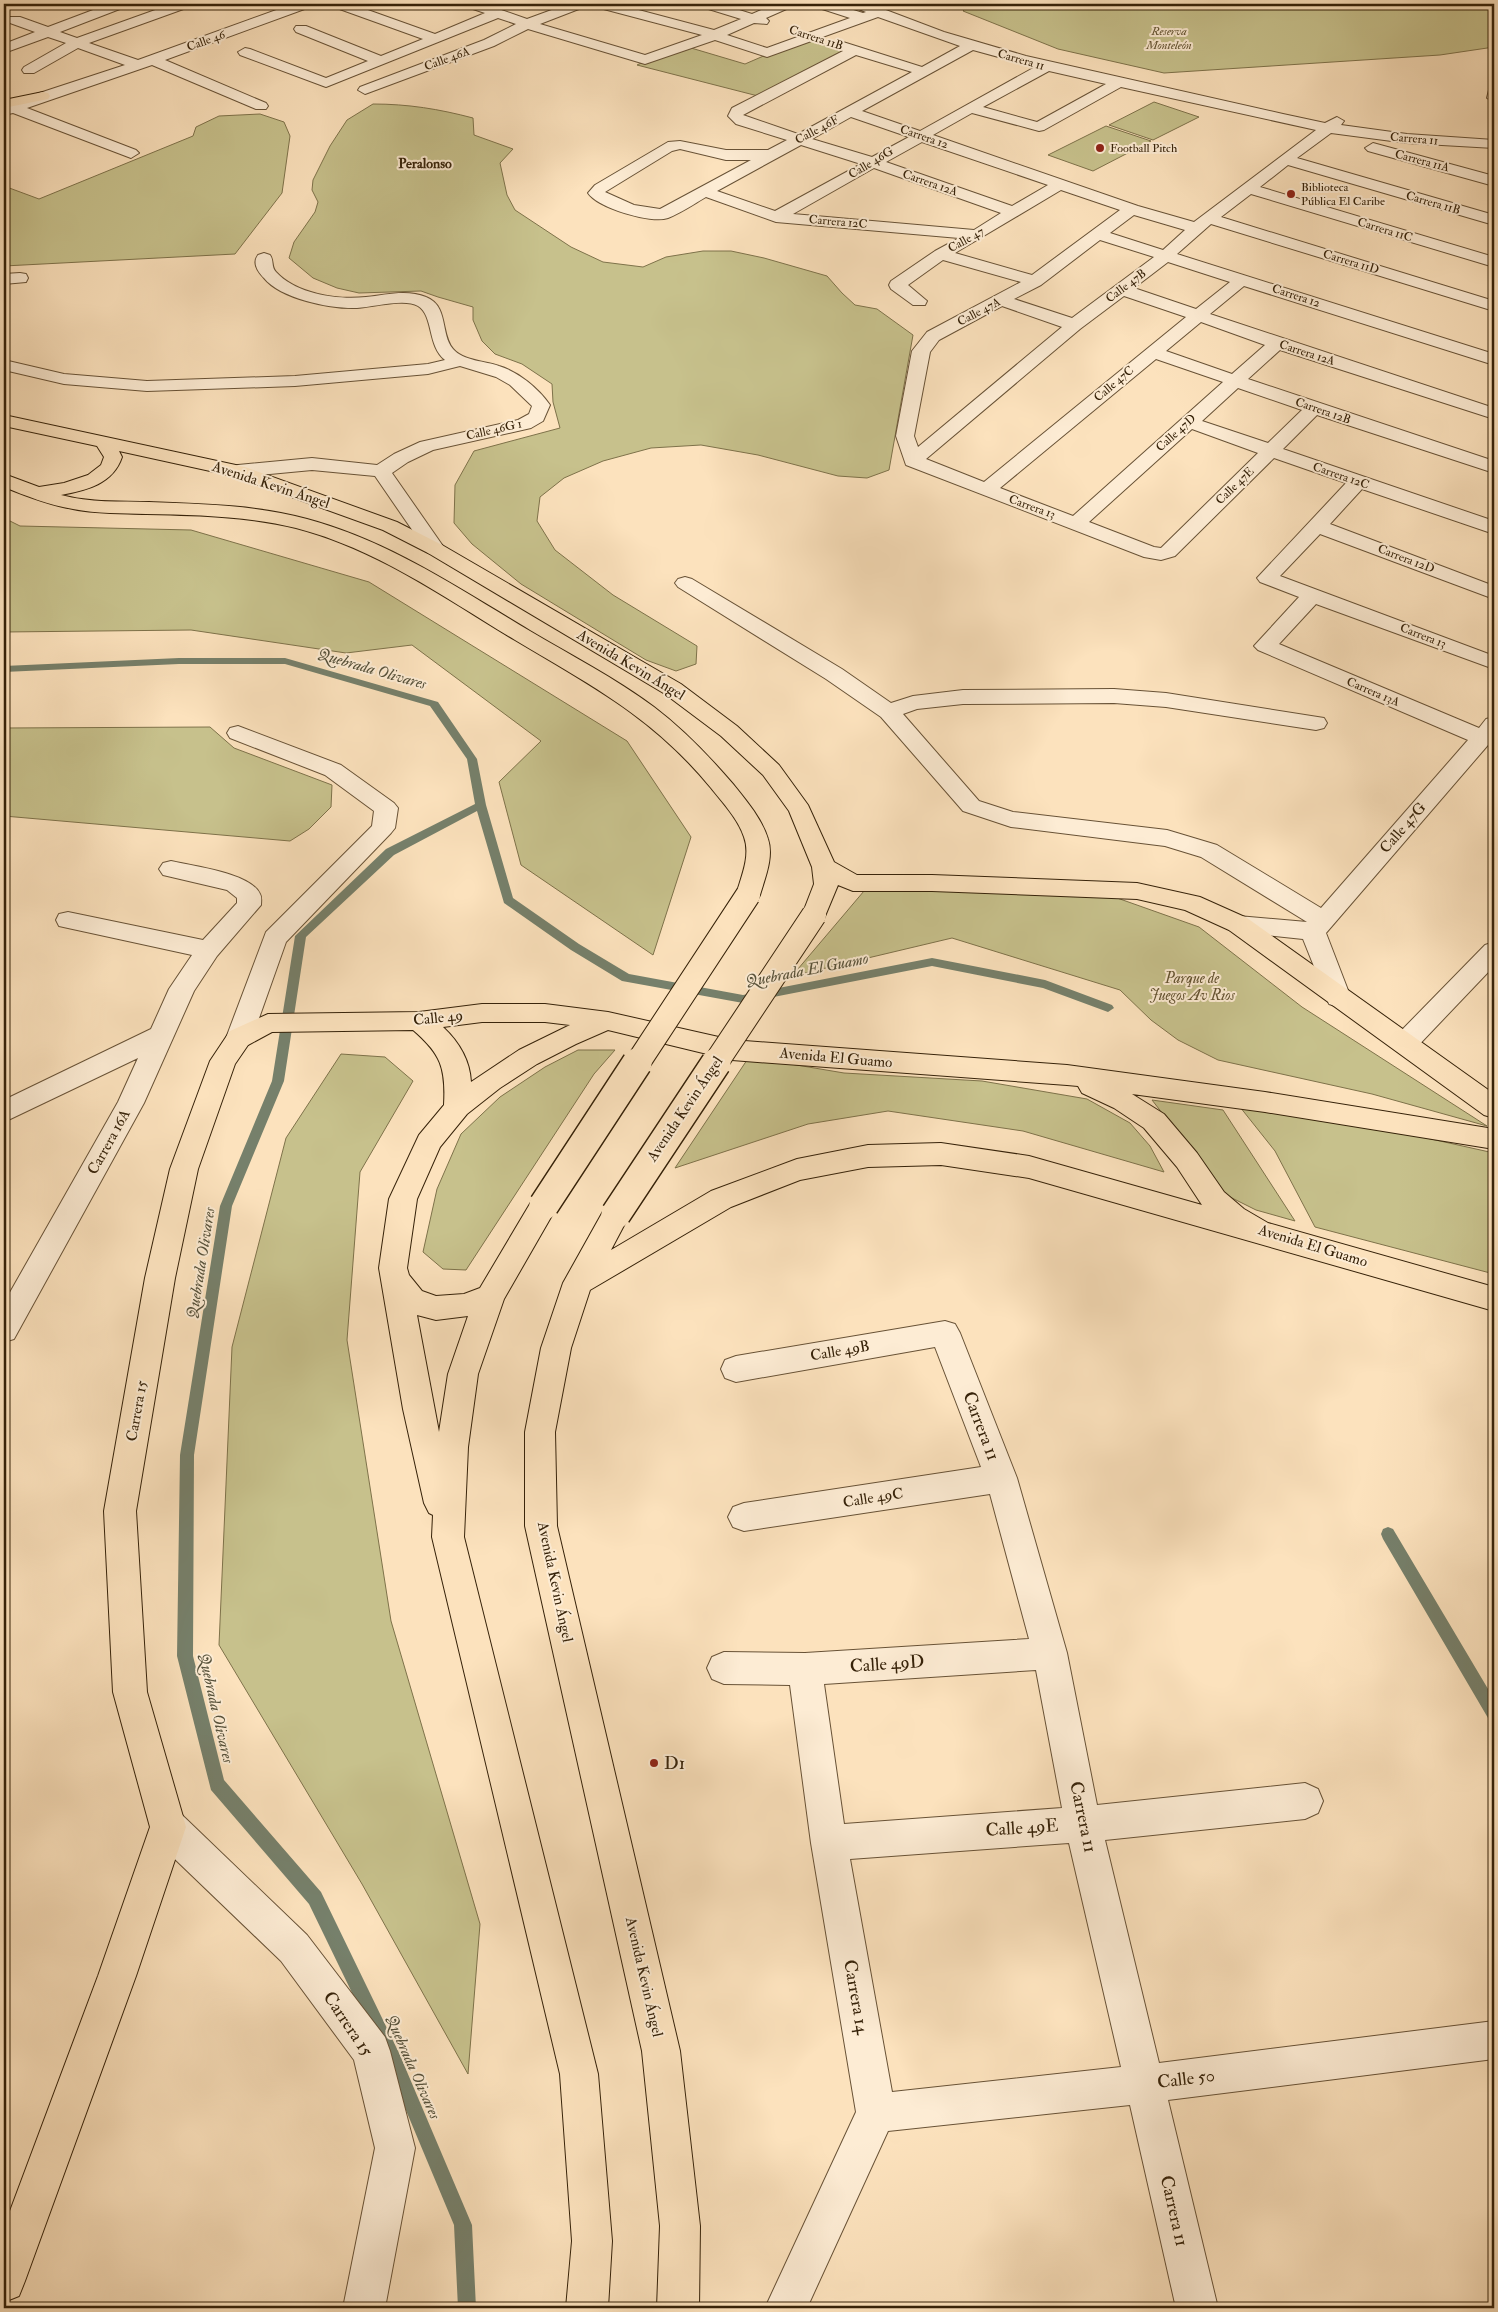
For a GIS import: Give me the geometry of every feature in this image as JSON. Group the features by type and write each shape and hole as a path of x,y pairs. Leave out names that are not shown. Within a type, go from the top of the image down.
{"main road":[{"path":"6,103 43,96"},
{"name":"Avenida Kevin Ángel","path":"4,421 238,471 390,526 435,549 674,688 729,732 771,770 800,810 824,867 826,884 814,915 616,1214 578,1283 556,1348 540,1432 541,1526 660,2051 680,2226 678,2308"},
{"path":"35,493 68,488 101,475 108,470 113,457 103,441"},
{"name":"Avenida Kevin Ángel","path":"4,480 35,493 66,502 104,507 218,510 300,523 348,538 396,559 621,694 666,726 743,812 757,839 758,857 748,895 544,1205 490,1296 463,1374 452,1448 448,1537 579,2074 592,2241 587,2308"},
{"path":"824,867 853,883 932,883 1137,891 1191,903 1238,924 1338,998 1405,1043 1494,1108"},
{"name":"Calle 49","path":"268,1023 419,1021 482,1013 545,1013 608,1021"},
{"path":"419,1021 439,1037 453,1058 459,1082 457,1107"},
{"path":"448,1537 418,1409 407,1339 392,1268 403,1198 429,1142 457,1107 491,1080 528,1057 567,1037 608,1021"},
{"name":"Avenida El Guamo","path":"608,1021 732,1050 1067,1075 1265,1102 1494,1139"},
{"name":"Carrera 15","path":"168,1827 130,1692 120,1511 160,1278 184,1169 224,1061 239,1038 268,1023"},
{"name":"Avenida El Guamo","path":"1067,1075 1123,1100 1154,1121 1187,1160 1214,1200 1234,1217 1260,1232 1494,1299"},
{"path":"578,1283 721,1199 797,1170 868,1156 941,1154 1029,1167 1260,1232"},
{"path":"392,1268 403,1290 413,1299 426,1305 452,1310 474,1305 490,1296"},
{"path":"4,2281 117,1976 168,1827"}],"street":[{"path":"4,49 120,4"},
{"path":"29,70 78,42 184,4"},
{"path":"278,4 298,6"},
{"path":"340,4 433,38"},
{"path":"472,4 527,24 646,60 715,35 786,4"},
{"name":"Calle 46A","path":"365,90 488,44 527,24 579,4"},
{"path":"601,4 715,35 767,53 811,36 860,10"},
{"name":"Carrera 11B","path":"707,4 773,24"},
{"path":"821,4 860,10"},
{"name":"Calle 46","path":"43,96 153,60 298,6"},
{"name":"Carrera 11","path":"860,10 878,12 919,28 1045,67 1188,98 1324,131 1494,144"},
{"path":"245,52 326,83 498,13"},
{"path":"15,20 138,65"},
{"path":"301,29 379,60"},
{"name":"Carrera 11B","path":"792,30 926,72"},
{"name":"Calle 46F","path":"770,155 718,154 680,145 668,148 600,188 596,193 603,198 648,214 663,214 926,72 972,45"},
{"name":"Carrera 12A","path":"855,50 737,111 735,116 741,121 871,162 1013,212"},
{"path":"153,60 261,106"},
{"name":"Calle 46G","path":"776,216 825,191 871,162 1045,67"},
{"name":"Calle 46","path":"6,103 47,89 106,76"},
{"path":"969,108 1039,127 1118,83"},
{"path":"1494,93 1494,98"},
{"name":"Carrera 11","path":"1188,98 1276,104 1386,124 1445,130 1494,131"},
{"path":"6,103 131,153"},
{"name":"Carrera 12","path":"851,112 1132,209 1202,223"},
{"name":"Calle 47B","path":"913,461 1074,325 1167,256 1202,223 1342,116"},
{"name":"Carrera 11A","path":"1324,131 1494,181"},
{"name":"Carrera 11B","path":"1286,160 1494,220"},
{"name":"Calle 47","path":"919,300 897,285 941,254 977,235 1060,184"},
{"name":"Carrera 11C","path":"1247,188 1494,262"},
{"name":"Carrera 12C","path":"704,191 776,216 977,235"},
{"name":"Calle 47A","path":"913,461 905,436 921,351 933,336 1035,281 1132,209"},
{"name":"Carrera 11D","path":"1202,223 1494,306"},
{"name":"Carrera 12","path":"1097,234 1494,360"},
{"path":"941,254 1035,281"},
{"path":"264,258 264,269 274,279 291,290 316,298 348,303 404,299 420,300 431,308 445,350 460,361"},
{"name":"Calle 47C","path":"985,490 1243,279"},
{"name":"Carrera 12A","path":"1121,289 1276,343 1494,414"},
{"path":"1002,300 1074,325"},
{"name":"Calle 47D","path":"1076,523 1276,343"},
{"name":"Carrera 12B","path":"1153,352 1314,408 1494,467"},
{"path":"4,365 64,379 147,386 295,381 428,369 460,361"},
{"name":"Calle 46G 1","path":"380,471 401,458 427,446 524,424 537,417 541,405 511,376 488,367 460,361"},
{"name":"Calle 47E","path":"1151,553 1160,554 1168,552 1314,408"},
{"name":"Carrera 12C","path":"1188,422 1270,452 1494,528"},
{"name":"Carrera 13","path":"913,461 1151,553"},
{"path":"238,471 312,464 380,471 435,549"},
{"path":"1318,526 1358,482"},
{"name":"Carrera 13","path":"1318,526 1268,578 1494,663"},
{"name":"Carrera 12D","path":"1318,526 1494,593"},
{"path":"685,583 834,674 889,712 971,806 1011,819 1167,838 1210,851 1318,926 1338,998"},
{"name":"Carrera 13A","path":"1313,595 1265,646 1488,731"},
{"path":"889,712 913,703 963,697 1114,696 1166,700 1316,724"},
{"name":"Calle 47G","path":"1318,926 1488,731"},
{"path":"238,734 333,770 386,808 383,828 276,938 239,1038"},
{"name":"Carrera 16A","path":"4,1330 131,1102 182,989 208,950 249,905 249,895 235,884 171,869"},
{"path":"68,920 208,950"},
{"path":"1238,924 1318,926"},
{"path":"1405,1043 1494,951"},
{"path":"4,1112 160,1036"},
{"name":"Carrera 11","path":"945,1333 1001,1478 1050,1653 1083,1824 1197,2308"},
{"name":"Calle 49B","path":"736,1369 945,1333"},
{"name":"Calle 49C","path":"744,1517 1001,1478"},
{"name":"Calle 49D","path":"724,1668 805,1669 1050,1653"},
{"name":"Carrera 14","path":"805,1669 829,1843 876,2113"},
{"name":"Calle 49E","path":"829,1843 1083,1824 1305,1801"},
{"name":"Carrera 15","path":"168,1827 294,1948 371,2052 395,2148 364,2308"},
{"name":"Calle 50","path":"876,2113 1144,2084 1494,2040"},
{"path":"786,2308 876,2113"}],"green space":[{"name":"Reserva Monteleón","path":"969,4 1494,4 1494,47 1440,55 1164,73 1058,49 963,11"},
{"path":"815,40 847,52 758,96 637,65 681,45 745,64 796,42"},
{"name":"Football Pitch","path":"1154,102 1199,117 1153,140 1109,125"},
{"path":"373,104 423,108 473,118 474,135 513,149 500,163 507,195 515,210 571,247 603,262 643,267 666,257 703,251 731,251 764,258 827,276 855,305 877,309 913,335 889,470 867,478 838,476 758,455 701,445 651,448 603,461 564,478 540,497 537,521 555,550 613,595 697,646 696,664 676,671 646,660 521,584 472,544 454,523 455,485 474,451 560,428 553,402 552,384 522,364 495,354 482,341 473,320 473,307 421,291 359,293 337,288 313,278 289,258 294,242 315,212 318,202 312,190 313,180 330,146 347,120"},
{"path":"260,114 284,122 290,136 282,193 235,254 4,266 4,186 39,199 193,136 196,127 219,116"},
{"name":"Football Pitch","path":"1106,126 1151,141 1093,171 1048,155"},
{"path":"4,518 20,526 191,530 369,582 627,741 691,837 653,955 521,865 499,782 541,741 412,645 346,653 191,630 4,632"},
{"path":"210,727 234,748 332,785 331,807 309,829 290,841 4,816 4,728"},
{"name":"Parque de Juegos Av Rios","path":"1043,889 1103,893 1199,927 1302,1007 1487,1126 1372,1094 1218,1060 1178,1040 1151,1020 1120,990 952,938 792,976 864,891"},
{"path":"578,1050 615,1050 594,1074 466,1270 443,1269 423,1252 437,1189 461,1134 500,1097 545,1067"},
{"path":"341,1054 385,1057 413,1081 360,1172 347,1340 391,1621 480,1924 468,2074 362,1884 219,1645 232,1347 286,1138"},
{"path":"749,1057 844,1073 982,1081 1087,1099 1130,1123 1150,1146 1164,1172 1023,1131 888,1111 808,1124 675,1168"},
{"path":"1152,1100 1223,1110 1295,1221 1256,1210 1226,1195"},
{"path":"1240,1107 1386,1129 1494,1153 1494,1274 1315,1227 1275,1151"}],"waterway":[{"name":"Quebrada Olivares","path":"4,669 179,661 285,661 434,704 472,759 481,805"},
{"name":"Quebrada Olivares","path":"467,2308 463,2225 393,2059 315,1898 217,1784 185,1656 187,1455 226,1206 278,1081 301,936 390,852 481,805"},
{"name":"Quebrada El Guamo","path":"481,805 508,900 575,947 626,978 743,999 932,962 1045,984 1108,1008"},
{"name":"Quebrada El Guamo","path":"1388,1534 1494,1713"}],"place":[{"name":"Football Pitch","path":"1100,148"},
{"name":"Biblioteca Pública El Caribe","path":"1291,194"},
{"name":"D1","path":"654,1763"}],"district":[{"name":"Peralonso","path":"425,163"}]}
